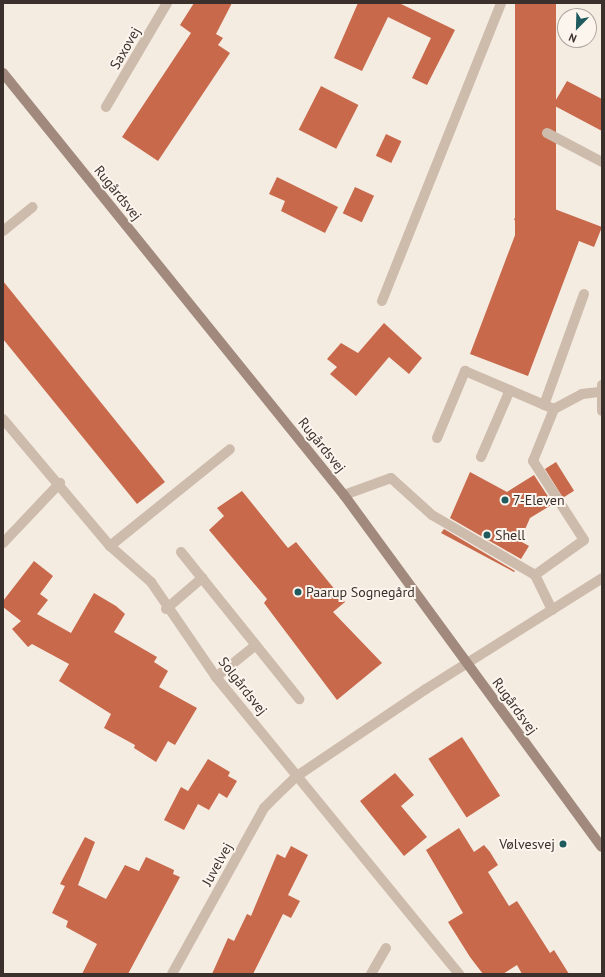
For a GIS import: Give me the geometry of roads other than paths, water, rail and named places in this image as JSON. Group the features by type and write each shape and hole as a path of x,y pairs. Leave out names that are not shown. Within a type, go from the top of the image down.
{"main road":[{"name":"Rugårdsvej","path":"3,73 344,495 602,847"}],"street":[{"name":"Saxovej","path":"106,107 167,3"},
{"path":"382,301 501,3"},
{"path":"547,133 602,162"},
{"path":"3,231 32,207"},
{"path":"544,405 584,294"},
{"path":"437,438 465,371 554,409"},
{"path":"535,575 584,540 533,461 554,409 582,394 601,388 602,411"},
{"path":"481,457 510,390"},
{"name":"Solgårdsvej","path":"3,419 60,483 110,546 151,582 166,609 216,677 459,974"},
{"path":"110,546 230,449"},
{"path":"344,495 392,478 432,515 535,575 552,610"},
{"path":"3,543 60,483"},
{"path":"181,552 299,699"},
{"path":"166,609 202,578"},
{"path":"298,776 467,664 602,578"},
{"path":"216,677 256,645"},
{"name":"Juvelvej","path":"172,974 264,808 298,776"},
{"path":"371,974 386,948"}],"place":[{"name":"7-Eleven","path":"505,500"},
{"name":"Shell","path":"487,535"},
{"name":"Paarup Sognegård","path":"298,592"},
{"name":"Vølvesvej","path":"563,844"}]}
